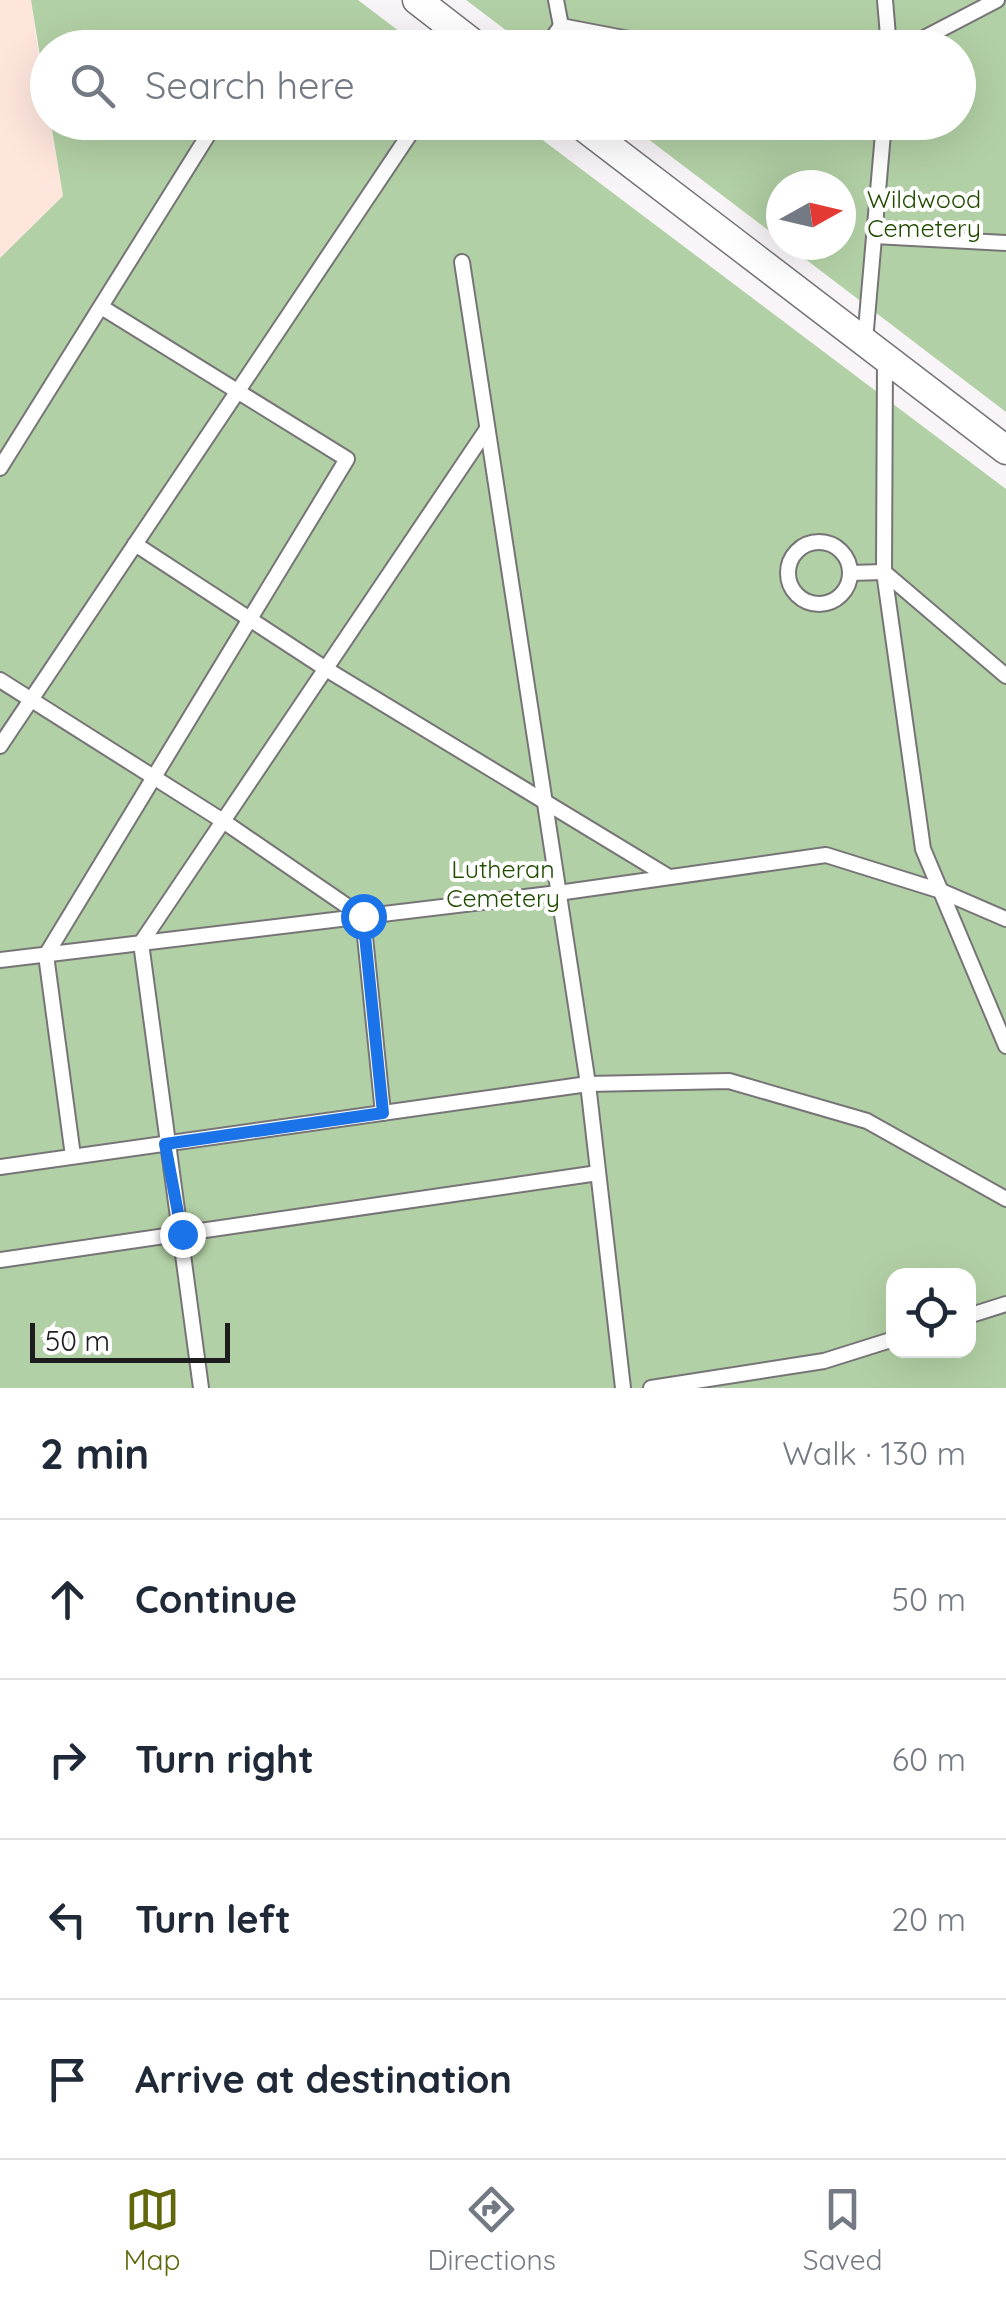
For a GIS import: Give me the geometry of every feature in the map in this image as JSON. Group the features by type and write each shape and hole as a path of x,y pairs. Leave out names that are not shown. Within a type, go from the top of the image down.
{"street":[{"path":"417,0 454,30"},
{"path":"600,140 1006,450"}],"lane":[{"path":"556,0 561,26 558,30"},
{"path":"885,0 888,30"},
{"path":"940,30 994,3 1006,13"},
{"path":"561,26 582,30"},
{"path":"0,468 205,140"},
{"path":"0,746 406,140"},
{"path":"882,140 874,236 884,572 922,849 1006,1046"},
{"path":"874,236 1006,243"},
{"path":"462,262 588,1084 624,1388"},
{"path":"74,1156 46,955 347,459 103,308"},
{"path":"200,1388 141,943 487,429"},
{"path":"818,542 844,554 850,573 843,593 814,604 796,593 788,574 800,548 818,542"},
{"path":"135,544 326,669 670,877"},
{"path":"850,573 884,572 1006,676"},
{"path":"0,680 223,821 363,916"},
{"path":"0,960 558,893 826,855 940,891 1006,920"},
{"path":"363,916 383,1113"},
{"path":"0,1166 588,1084 730,1081 867,1121 1006,1199"},
{"path":"0,1260 598,1173"},
{"path":"976,1313 1006,1304"},
{"path":"651,1388 824,1361 886,1342"}],"shaded area":[{"path":"0,0 31,0 35,30 30,30 30,140 54,140 63,196 0,258"}],"green space":[{"path":"31,0 358,0 398,30 36,30"},
{"name":"Wildwood Cemetery","path":"466,0 1006,0 1006,412 807,260 856,260 856,170 766,170 766,229 649,140 976,140 976,30 506,30"},
{"name":"Lutheran Cemetery","path":"54,140 543,140 1006,489 1006,1388 0,1388 0,258 63,196"}],"route":[{"path":"182,1234 165,1144 383,1113 363,916"}]}
